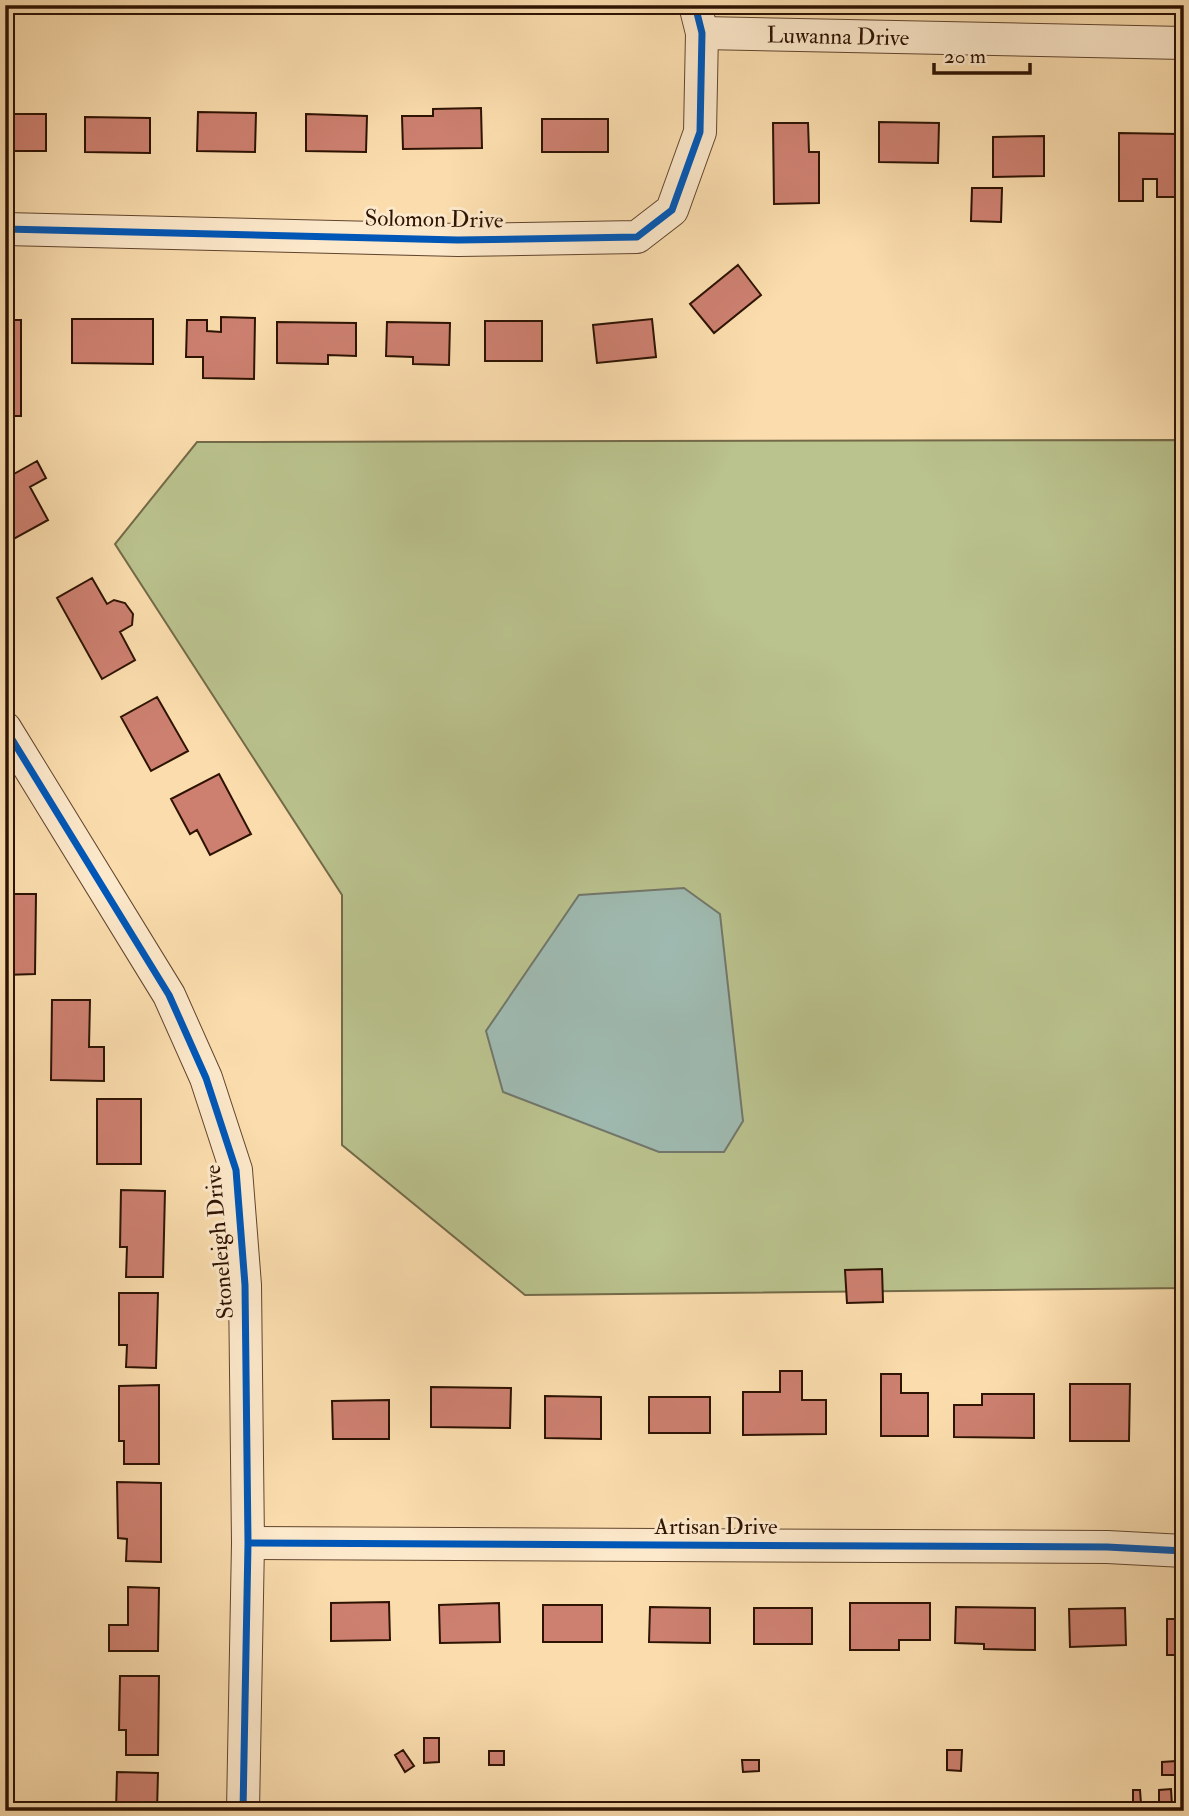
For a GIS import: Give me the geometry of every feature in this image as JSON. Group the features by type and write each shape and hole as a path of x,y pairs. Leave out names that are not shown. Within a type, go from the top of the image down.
{"street":[{"name":"Luwanna Drive","path":"698,19 1184,43"},
{"name":"Solomon Drive","path":"5,229 458,240 637,237 672,210 699,132 698,19"},
{"name":"Stoneleigh Drive","path":"5,728 169,996 206,1078 236,1170 245,1284 248,1543 243,1811"},
{"name":"Artisan Drive","path":"248,1543 1107,1546 1184,1551"}],"green space":[{"path":"1184,440 1184,1288 525,1295 342,1145 342,895 115,544 197,442"}],"water":[{"path":"684,888 720,914 743,1121 724,1152 659,1152 503,1092 486,1031 579,895"}],"building":[{"path":"481,108 482,148 403,149 402,116 433,116 433,109"},
{"path":"198,112 256,113 255,152 197,151"},
{"path":"5,114 46,114 46,151 5,151"},
{"path":"306,114 367,116 366,152 306,151"},
{"path":"85,117 150,118 150,153 85,152"},
{"path":"542,119 608,119 608,152 542,152"},
{"path":"879,122 939,123 938,163 879,162"},
{"path":"773,123 808,123 809,152 819,152 819,203 774,204"},
{"path":"1119,133 1178,134 1178,142 1184,142 1181,197 1157,197 1157,179 1143,179 1143,201 1119,201"},
{"path":"1044,136 1044,176 993,177 993,137"},
{"path":"972,188 1002,188 1001,222 971,221"},
{"path":"738,265 761,295 714,333 690,304"},
{"path":"221,317 255,318 254,379 203,378 203,357 186,357 187,320 207,320 207,331 221,332"},
{"path":"72,319 153,319 153,364 72,363"},
{"path":"652,319 656,357 597,363 593,325"},
{"path":"5,320 21,320 21,416 5,416"},
{"path":"485,321 542,321 542,361 485,361"},
{"path":"277,322 356,323 356,356 328,355 328,364 277,363"},
{"path":"387,322 450,323 449,365 413,364 413,357 386,356"},
{"path":"37,461 46,478 30,487 48,520 10,541 5,532 5,479"},
{"path":"92,578 107,604 114,600 125,603 133,614 132,625 120,632 135,660 102,679 57,598"},
{"path":"157,697 188,751 151,771 121,717"},
{"path":"219,774 251,834 210,855 197,830 190,834 171,799"},
{"path":"5,894 36,894 35,974 5,975"},
{"path":"52,1000 90,1000 89,1047 104,1047 104,1081 51,1080"},
{"path":"97,1099 141,1099 141,1164 97,1164"},
{"path":"121,1190 165,1191 163,1277 126,1277 127,1247 120,1247"},
{"path":"882,1269 883,1302 847,1303 845,1270"},
{"path":"119,1293 158,1293 156,1368 126,1367 127,1345 119,1345"},
{"path":"780,1371 802,1371 802,1400 826,1400 826,1434 743,1435 743,1392 780,1392"},
{"path":"881,1374 901,1374 901,1393 928,1393 928,1436 881,1436"},
{"path":"1070,1384 1130,1384 1129,1441 1070,1441"},
{"path":"159,1385 159,1464 124,1464 124,1441 119,1441 119,1386"},
{"path":"431,1387 511,1388 510,1428 431,1427"},
{"path":"982,1394 1034,1394 1034,1438 954,1437 954,1405 982,1405"},
{"path":"545,1396 601,1397 601,1439 545,1438"},
{"path":"649,1397 710,1397 710,1433 649,1433"},
{"path":"389,1400 389,1439 333,1439 332,1401"},
{"path":"1175,1403 1184,1403 1184,1439 1175,1439"},
{"path":"117,1482 161,1483 161,1562 126,1561 127,1539 118,1538"},
{"path":"128,1587 159,1588 158,1651 109,1651 109,1625 128,1625"},
{"path":"389,1602 390,1640 331,1641 331,1603"},
{"path":"499,1603 500,1642 440,1643 439,1605"},
{"path":"850,1603 930,1603 930,1640 899,1640 899,1650 850,1650"},
{"path":"543,1605 602,1605 602,1642 543,1642"},
{"path":"650,1607 710,1608 710,1643 649,1642"},
{"path":"956,1607 1035,1608 1035,1650 984,1649 984,1644 955,1643"},
{"path":"754,1608 812,1608 812,1644 754,1644"},
{"path":"1125,1608 1126,1645 1070,1647 1069,1609"},
{"path":"1167,1619 1184,1619 1184,1655 1167,1655"},
{"path":"120,1676 159,1676 158,1755 126,1755 126,1730 119,1730"},
{"path":"424,1738 439,1738 439,1762 424,1763"},
{"path":"403,1750 414,1766 405,1772 395,1755"},
{"path":"947,1750 962,1750 961,1771 947,1770"},
{"path":"489,1751 504,1751 504,1765 489,1765"},
{"path":"742,1760 759,1760 759,1771 743,1772"},
{"path":"1176,1761 1176,1775 1162,1775 1162,1762"},
{"path":"117,1772 158,1773 157,1811 116,1811"},
{"path":"1171,1789 1172,1806 1159,1806 1159,1790"},
{"path":"1133,1790 1140,1790 1141,1804 1133,1804"}],"cycle path":[{"path":"5,229 458,240 637,237 672,210 700,132 702,33 695,5"},
{"path":"5,728 169,995 206,1078 236,1170 245,1285 248,1543 243,1811"},
{"path":"248,1543 1107,1547 1184,1551"}]}
